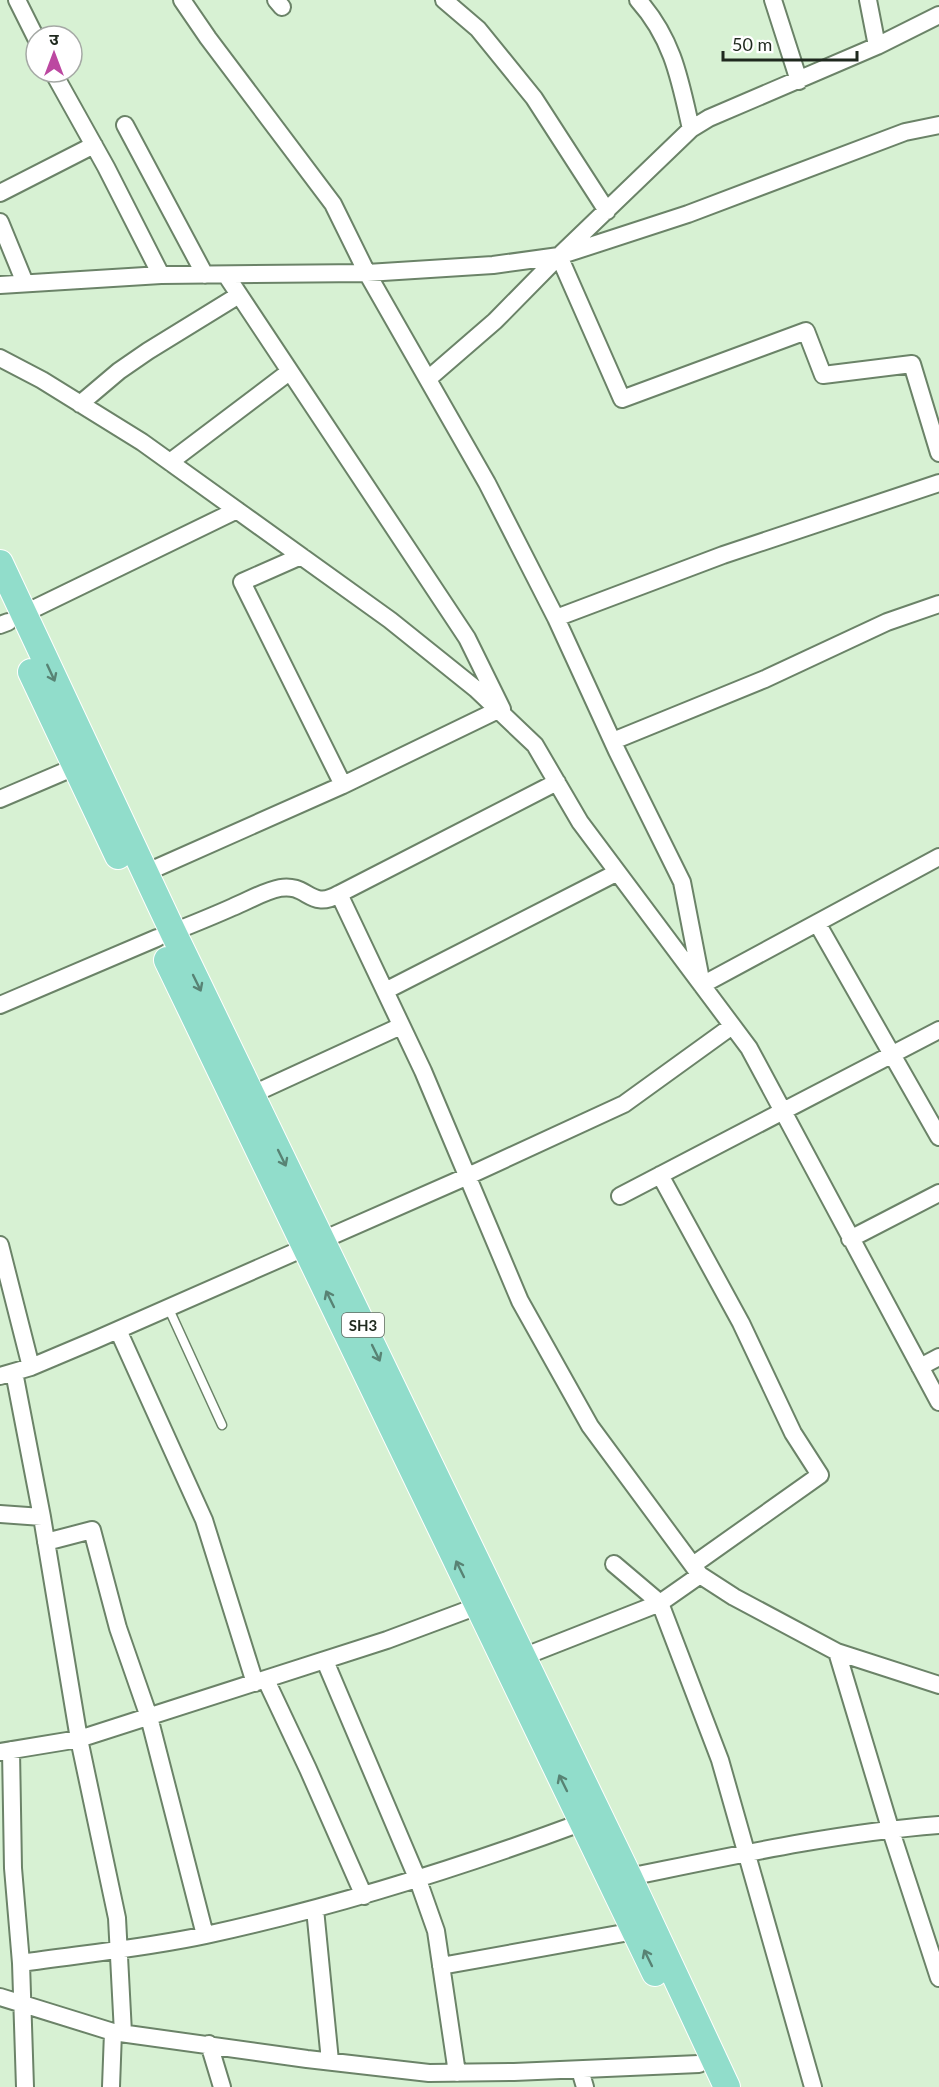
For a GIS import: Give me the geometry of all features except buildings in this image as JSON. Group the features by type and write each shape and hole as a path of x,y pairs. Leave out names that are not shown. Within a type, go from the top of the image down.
{"main road":[{"name":"SH3","path":"0,563 8,616 75,767 251,1095 314,1245 478,1606 515,1661 583,1822 710,2087"},
{"name":"SH3","path":"8,616 145,873 165,935 515,1661 629,1877 728,2087"}],"street":[{"path":"17,0 29,24"},
{"path":"182,0 333,204 367,273 487,483 556,618 682,882 702,985"},
{"path":"444,0 478,29 534,98 607,211"},
{"path":"638,0 666,40 681,84 691,129"},
{"path":"772,0 799,81"},
{"path":"868,0 877,46"},
{"path":"428,379 495,321 691,129 709,118 799,81 939,15"},
{"path":"60,84 161,275"},
{"path":"125,125 205,275"},
{"path":"0,285 161,275 367,273 492,265 559,256 688,214 905,132 939,125"},
{"path":"0,194 94,145"},
{"path":"0,222 26,284"},
{"path":"559,256 622,399 806,331 823,375 912,364 935,427 939,453"},
{"path":"226,274 467,638 502,714"},
{"path":"80,404 119,371 148,351 239,295"},
{"path":"0,358 42,380 170,462 390,620 476,689 535,745 580,822 616,873 749,1048 939,1402"},
{"path":"170,462 289,372"},
{"path":"556,618 723,555 939,483"},
{"path":"8,616 237,510"},
{"path":"301,556 242,582 343,785"},
{"path":"613,741 765,679 887,622 939,604"},
{"path":"145,873 502,714"},
{"path":"0,799 75,767"},
{"path":"0,1005 277,889 296,888 316,900 329,900 557,782"},
{"path":"702,985 939,857"},
{"path":"385,991 616,873"},
{"path":"339,894 468,1176 520,1301 590,1426 696,1570 734,1598 837,1653 939,1685"},
{"path":"817,923 939,1137"},
{"path":"251,1095 401,1026"},
{"path":"111,2087 118,2032 117,1918 79,1739 42,1517 7,1374 31,1367 314,1245 624,1104 732,1026"},
{"path":"620,1196 939,1030"},
{"path":"515,1661 660,1603 696,1570 820,1474 793,1433 741,1323 660,1175"},
{"path":"850,1239 939,1193"},
{"path":"0,1245 31,1367"},
{"path":"118,1330 204,1520 260,1681 308,1769 364,1896"},
{"path":"921,1367 939,1357"},
{"path":"0,1514 42,1517"},
{"path":"46,1542 92,1530 118,1628 149,1717 205,1935"},
{"path":"615,1563 660,1603 720,1760 813,2087"},
{"path":"25,2087 21,1963 12,1868 6,1751 79,1739 387,1640 478,1606"},
{"path":"837,1653 890,1828 939,1978"},
{"path":"325,1660 418,1880 436,1931 441,1966 466,2077"},
{"path":"21,1963 205,1935 315,1909 488,1858 583,1822"},
{"path":"629,1877 747,1853 890,1828 939,1825"},
{"path":"315,1909 330,2061"},
{"path":"441,1966 634,1931"},
{"path":"0,1997 118,2032 466,2077 699,2064"},
{"path":"209,2044 222,2087"},
{"path":"580,2070 585,2087"}],"lane":[{"path":"168,1307 222,1425"}]}
